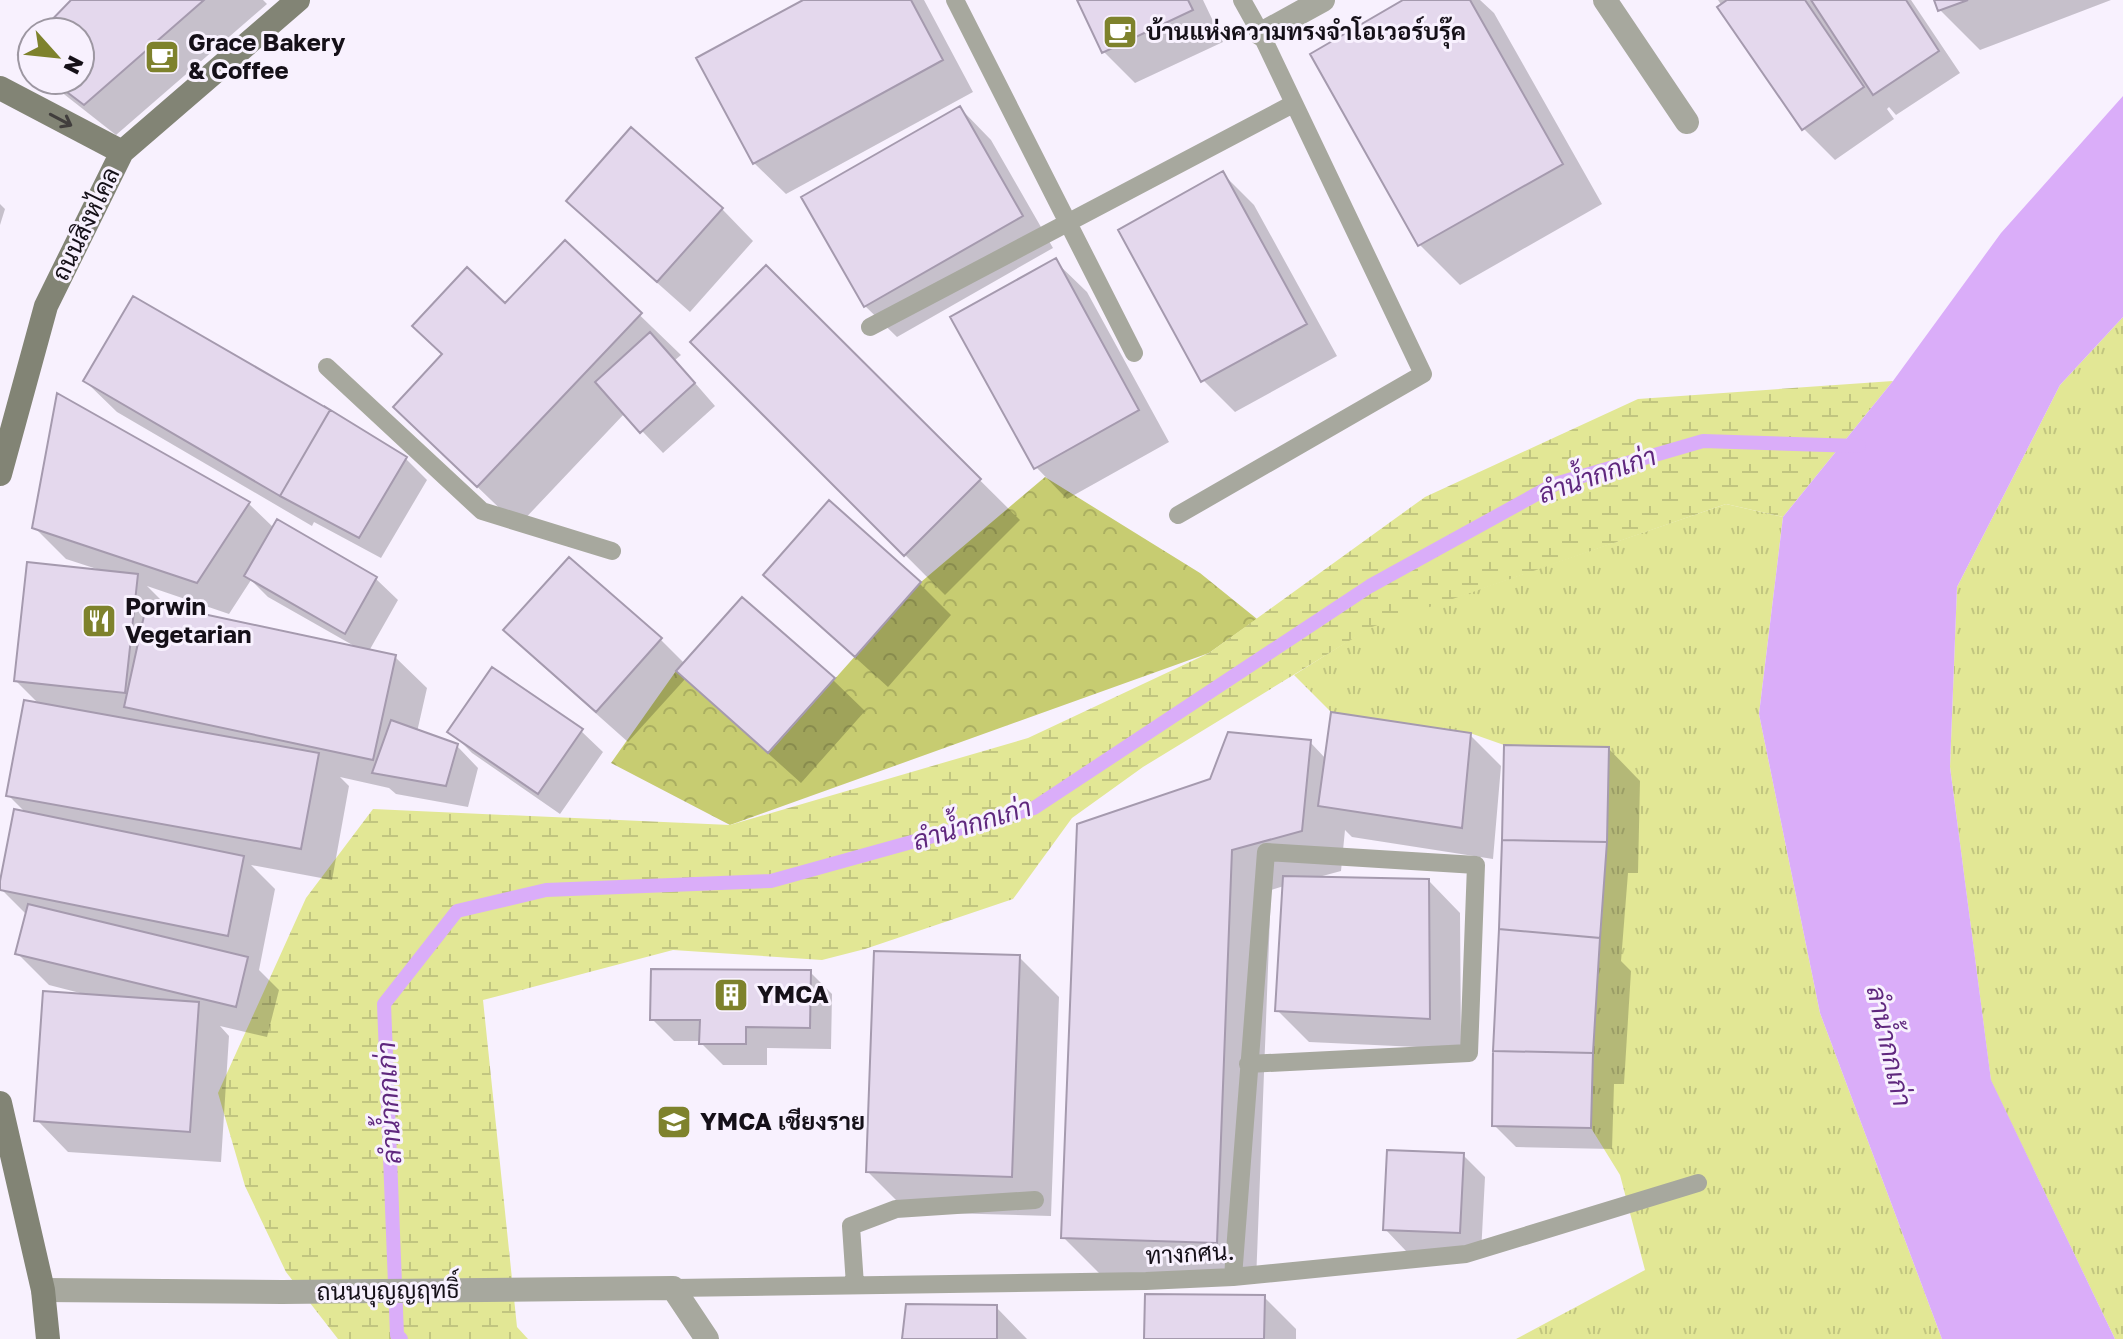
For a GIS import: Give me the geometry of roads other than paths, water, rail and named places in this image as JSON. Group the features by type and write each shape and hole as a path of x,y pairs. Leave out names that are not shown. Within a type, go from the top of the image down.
{"main road":[{"name":"ถนนสิงหไคล","path":"0,474 46,306 122,152 298,0"},
{"path":"0,88 122,152"},
{"path":"0,1103 43,1290 48,1339"}],"street":[{"path":"1261,34 1323,0"},
{"path":"1605,0 1687,122"},
{"path":"673,1288 707,1339"},
{"name":"ถนนบุญญฤทธิ์","path":"43,1290 282,1292 673,1288"}],"lane":[{"path":"955,0 1134,353"},
{"path":"1178,515 1423,374 1242,0"},
{"path":"870,327 1293,104"},
{"path":"327,367 482,511 612,551"},
{"path":"1233,1277 1248,1064 1266,852 1476,865 1469,1053 1248,1064"},
{"name":"ทางกศน.","path":"673,1288 1146,1281 1233,1277 1466,1254 1698,1183"},
{"path":"855,1285 851,1226 896,1209 1035,1200"}],"water":[{"path":"2123,96 2123,317 2060,385 1957,587 1950,767 1991,1080 2115,1339 1942,1339 1820,1013 1759,714 1783,517 1893,381 2001,233"}],"waterway":[{"name":"ลำน้ำกกเก่า","path":"401,1339 397,1335 384,1004 457,911 546,890 771,881 1034,808 1370,586 1555,484 1703,441 1859,446"}],"place":[{"name":"บ้านแห่งความทรงจำโอเวอร์บรุ๊ค","path":"1120,32"},
{"name":"Grace Bakery & Coffee","path":"162,57"},
{"name":"Porwin Vegetarian","path":"99,621"},
{"name":"YMCA","path":"731,995"},
{"name":"YMCA เชียงราย","path":"674,1122"}]}
